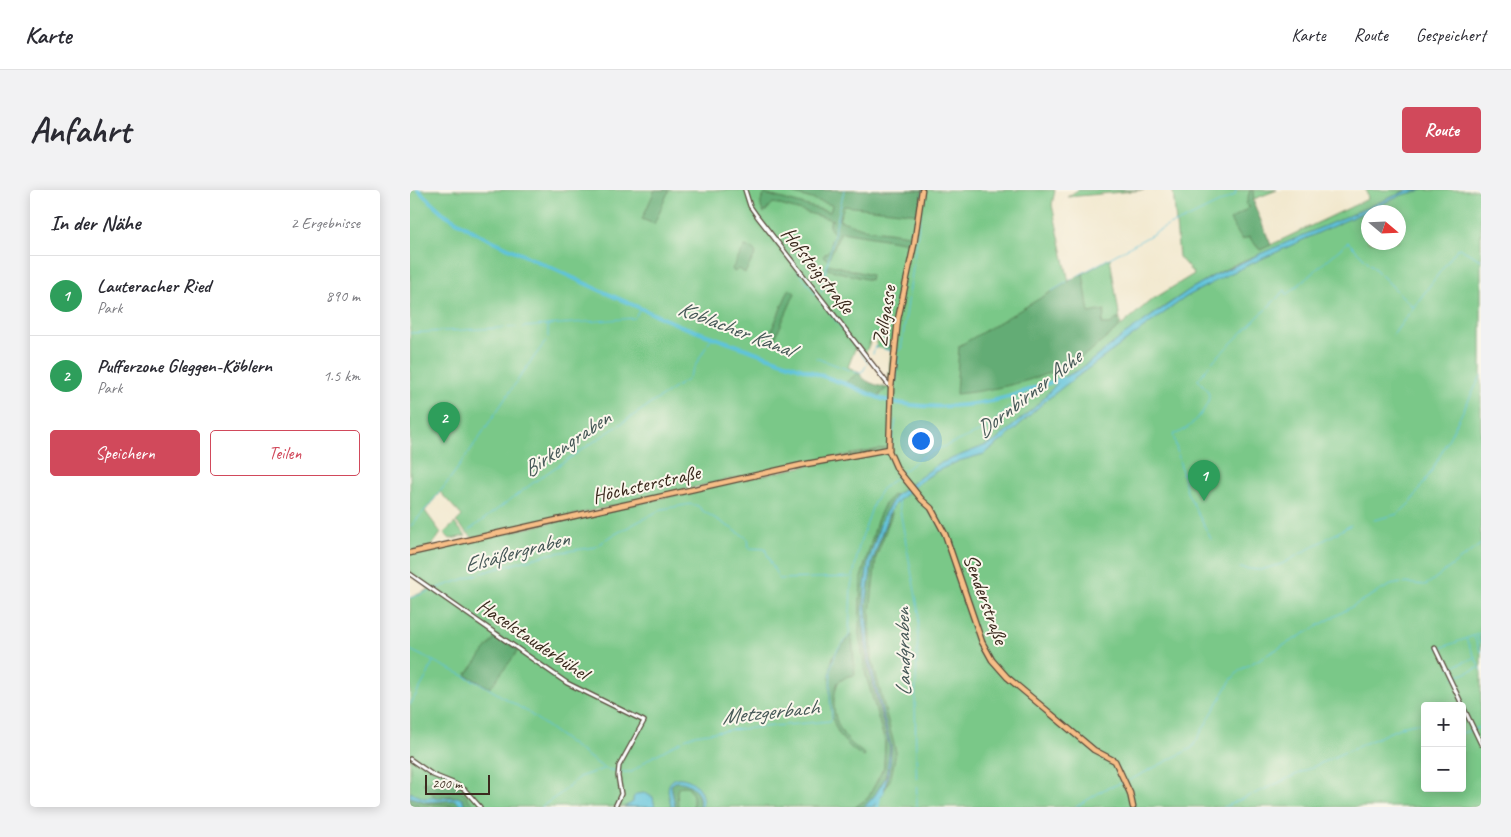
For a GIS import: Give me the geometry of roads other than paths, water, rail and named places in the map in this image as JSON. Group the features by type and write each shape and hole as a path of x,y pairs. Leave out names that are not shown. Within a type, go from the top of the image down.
{"main road":[{"name":"Zellgasse","path":"889,448 891,391 898,319 914,245 922,190"},
{"name":"Senderstraße","path":"889,448 902,475 918,496 932,510 945,534 982,642 992,660 1007,677 1094,750 1115,761 1130,793 1133,807"},
{"name":"Höchsterstraße","path":"410,553 801,465 889,448"}],"street":[{"name":"Hofsteigstraße","path":"746,190 750,206 757,216 891,391"},
{"name":"Haselstauderbühel","path":"410,574 567,683 644,721 619,766 618,776 621,794 615,807"},
{"path":"1435,648 1481,744"},
{"path":"410,759 433,776 453,783 465,790 480,807"}],"water":[{"path":"1408,190 1423,190 1402,195 1380,205 1373,205"},
{"path":"1361,210 1361,214 1225,276 1186,297 1063,387 1003,440 984,454 959,461 935,472 916,485 895,504 888,515 872,563 866,606 869,658 891,747 890,764 884,792 873,807 864,807 875,795 886,777 890,748 868,662 863,619 865,585 868,563 882,518 896,495 938,464 994,442 1036,406 1062,378 1079,370 1124,335 1189,290 1215,275"},
{"path":"676,778 687,779 700,790 703,801 702,807 699,807 699,796 694,788 685,783 675,782 671,785 675,807 671,807 668,787"},
{"path":"410,792 424,798 458,797 463,800 465,807 462,807 455,800 427,802 410,797"},
{"path":"644,793 653,797 655,807 624,807 633,802 636,794"}],"waterway":[{"name":"Koblacher Kanal","path":"418,190 443,213 478,234 608,294 681,326 854,387 885,400 918,406 965,405 1008,397 1064,379"},
{"path":"821,292 844,190"},
{"path":"897,351 901,350 924,190"},
{"path":"1070,280 1171,224 1182,221 1235,195 1236,190"},
{"path":"1268,307 1285,290 1287,295 1348,242 1413,307"},
{"path":"1393,335 1457,249 1459,248 1481,260"},
{"path":"798,271 816,295"},
{"path":"1052,291 1067,282"},
{"path":"819,299 868,363"},
{"path":"636,316 640,308"},
{"path":"1211,539 1187,492 1173,434 1184,430 1196,420 1208,401 1209,394 1198,380 1210,364 1266,309"},
{"path":"523,327 635,318"},
{"path":"548,325 548,337"},
{"path":"410,333 516,327"},
{"path":"873,333 884,337 892,352"},
{"name":"Birkengraben","path":"708,344 712,337"},
{"path":"410,527 464,460 546,341"},
{"name":"Landgraben","path":"873,354 875,346 890,351"},
{"name":"Birkengraben","path":"684,382 706,347"},
{"path":"896,381 899,356"},
{"name":"Landgraben","path":"816,358 858,373 863,371 866,366"},
{"path":"1374,520 1398,514 1411,502 1433,469 1481,376"},
{"name":"Birkengraben","path":"468,531 541,477 682,383"},
{"name":"Elsäßergraben","path":"902,472 931,452 986,429 1027,391"},
{"path":"891,444 896,420"},
{"name":"Metzgerbach","path":"685,739 695,735 729,730 830,721 832,718 830,696 831,667 837,650 849,636 851,587 859,546 874,502 882,489 899,475"},
{"name":"Landgraben","path":"898,500 919,613 915,702 917,807"},
{"name":"Elsäßergraben","path":"606,539 662,509 691,504 698,506 748,539 749,548 765,549 771,564"},
{"path":"1240,568 1260,570 1282,564 1351,525"},
{"name":"Elsäßergraben","path":"435,589 481,573 549,554 595,547 604,541"},
{"path":"1404,583 1425,585 1429,583 1481,544"},
{"name":"Elsäßergraben","path":"772,565 779,579 851,577"},
{"path":"1128,781 1192,748 1231,680 1240,670 1385,588 1401,583"},
{"name":"Elsäßergraben","path":"410,598 430,591"},
{"path":"1438,649 1481,633"},
{"path":"1477,636 1481,644"},
{"path":"1474,637 1481,652"},
{"path":"1466,639 1481,670"},
{"name":"Metzgerbach","path":"410,650 483,685 526,711 605,769 617,771"},
{"path":"1449,668 1474,658"},
{"path":"410,705 428,674 433,661"},
{"path":"1454,678 1478,668"},
{"path":"1348,751 1406,725 1415,723 1421,724"},
{"path":"1466,732 1481,727"},
{"name":"Metzgerbach","path":"620,772 632,772 650,758 682,741"},
{"path":"1254,794 1345,752"},
{"path":"541,807 560,794 579,777 603,769"},
{"path":"1076,807 1105,789 1124,782"},
{"path":"1224,807 1251,795"},
{"path":"877,807 879,797"}],"place":[{"name":"Pufferzone Gleggen-Köblern","path":"444,443"},
{"name":"Lauteracher Ried","path":"1204,501"}],"water label":[{"name":"Dornbirner Ache","path":"1028,393"}]}
